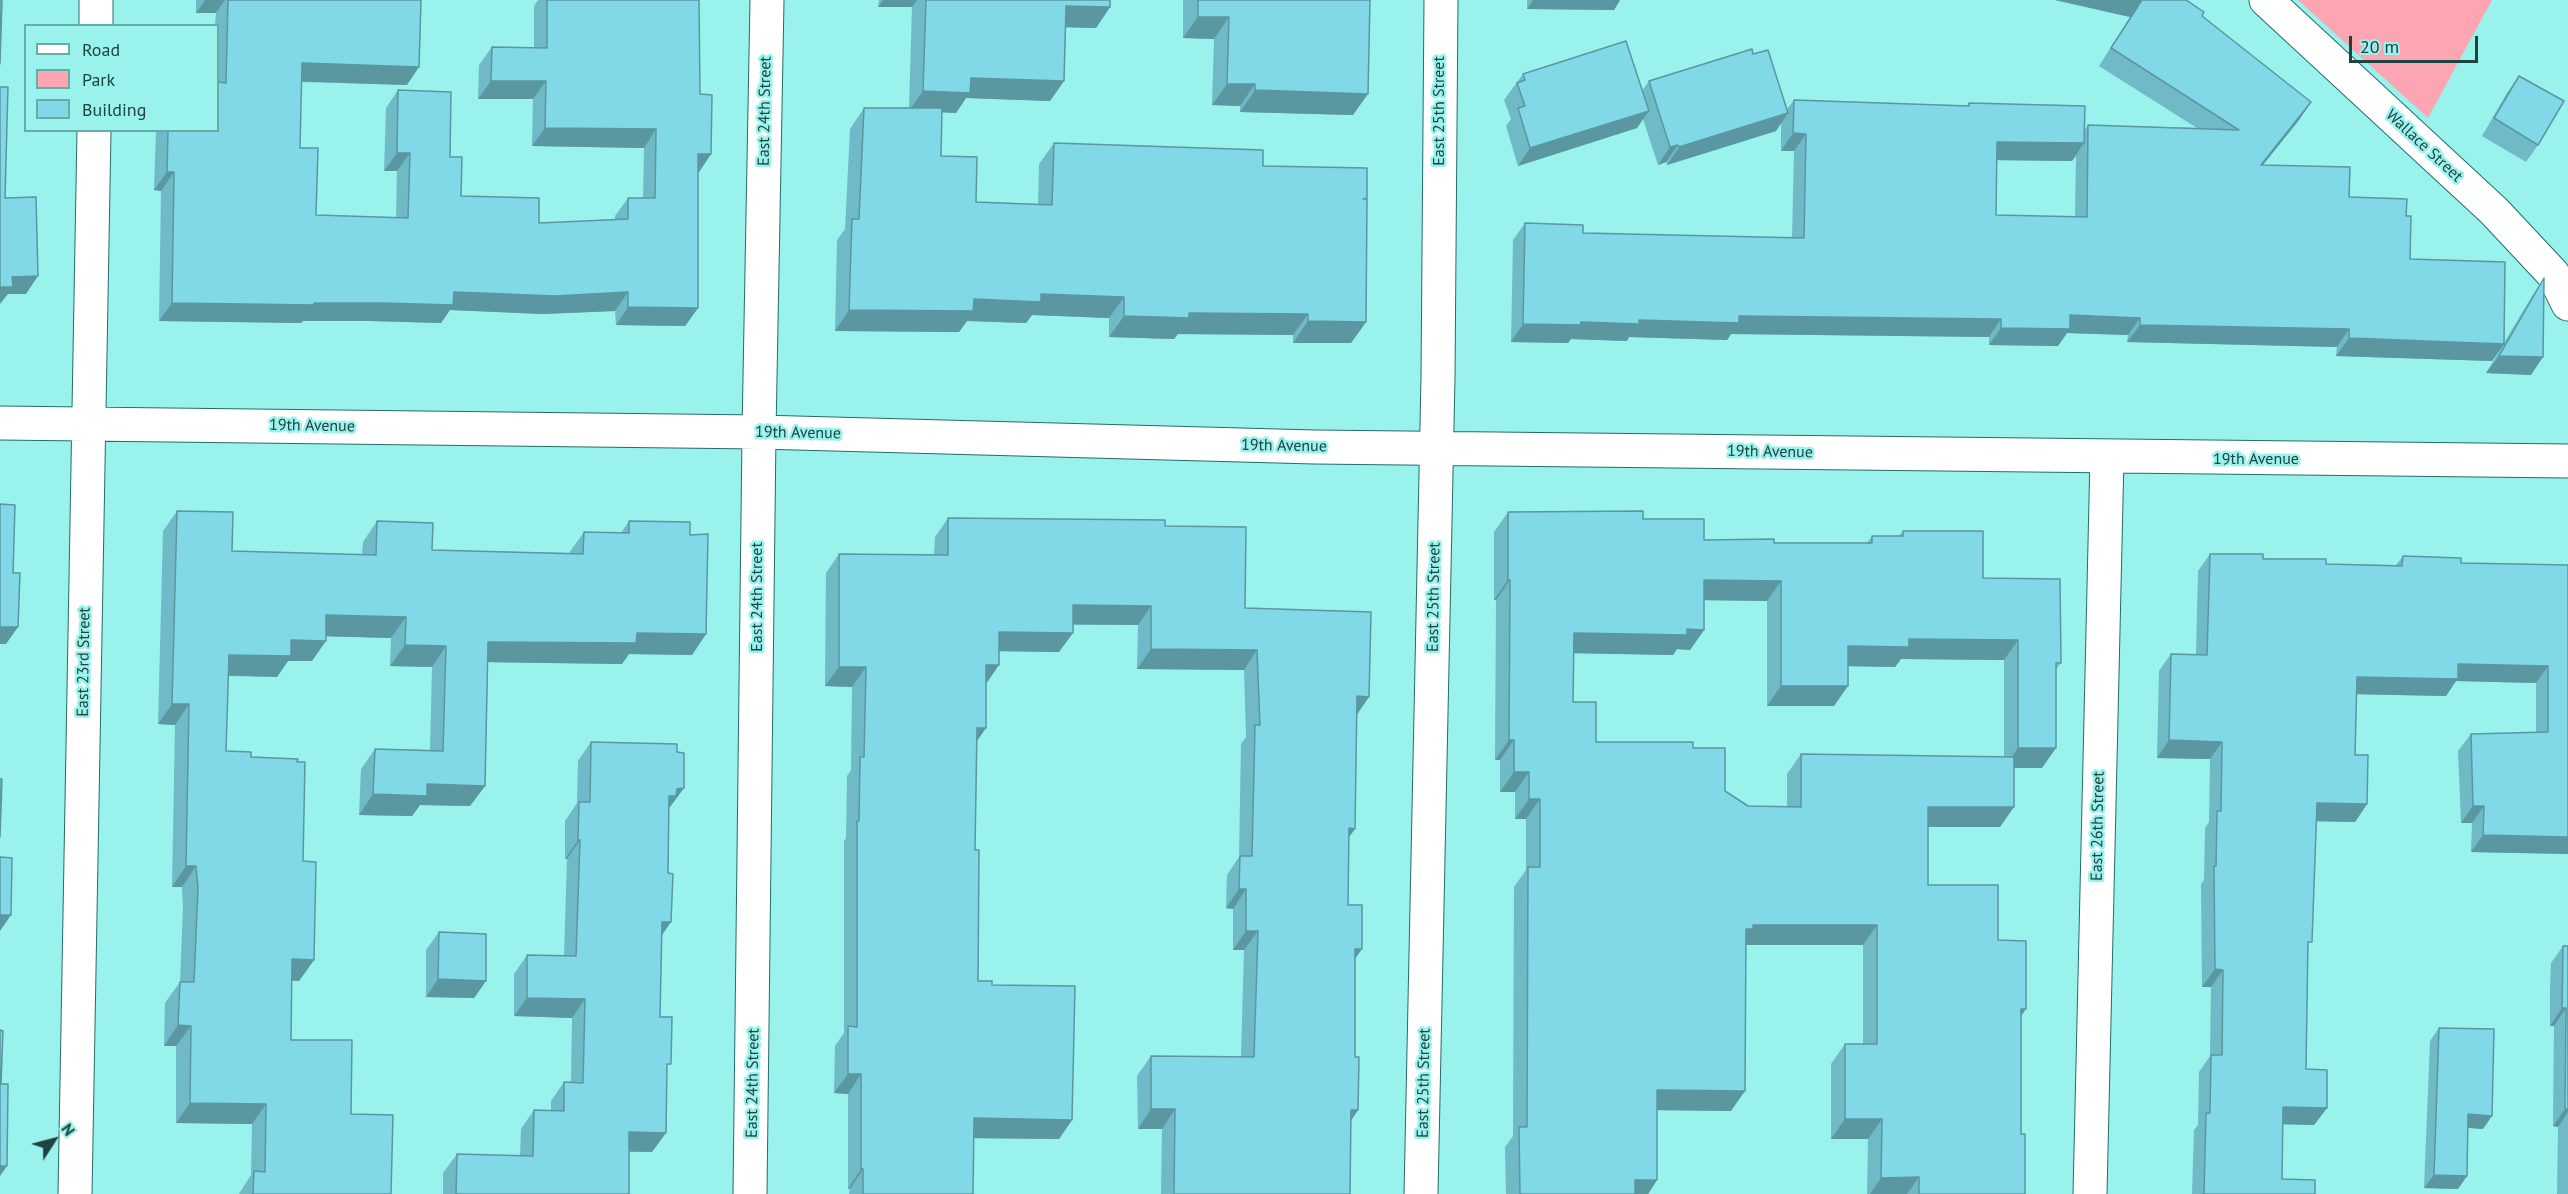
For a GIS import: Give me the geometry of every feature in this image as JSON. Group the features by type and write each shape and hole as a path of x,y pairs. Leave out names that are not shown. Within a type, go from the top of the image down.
{"street":[{"path":"96,0 96,24"},
{"name":"East 24th Street","path":"750,1194 759,432 767,0"},
{"name":"East 25th Street","path":"1421,1194 1436,448 1441,0"},
{"name":"Wallace Street","path":"2266,0 2494,211 2553,274 2568,304"},
{"name":"East 23rd Street","path":"75,1194 94,132"},
{"name":"19th Avenue","path":"0,423 759,432 1436,448 2568,461"},
{"name":"East 26th Street","path":"2090,1194 2107,457"}],"green space":[{"path":"2298,0 2492,0 2428,118"}],"building":[{"path":"0,0 2,0 0,64"},
{"path":"228,0 421,0 419,67 302,63 300,148 318,148 316,215 408,218 410,153 397,153 398,90 451,92 450,157 462,157 461,196 539,198 539,223 628,219 628,198 655,198 656,129 545,128 546,81 491,81 492,47 547,48 547,0 699,0 700,94 712,95 711,154 698,154 698,308 628,307 628,292 555,296 454,292 453,305 172,303 174,172 167,172 168,132 219,132 219,82 226,83"},
{"path":"926,0 1110,0 1110,7 1066,6 1064,81 971,78 970,93 923,91"},
{"path":"1198,0 1370,0 1368,94 1255,90 1255,84 1227,84 1229,17 1198,17"},
{"path":"2142,0 2186,0 2204,12 2202,16 2311,102 2261,165 2350,167 2349,197 2407,199 2406,216 2411,216 2410,259 2505,262 2504,344 2349,338 2349,329 2140,325 2140,318 2070,315 2070,329 2001,328 2001,319 1739,316 1739,323 1639,320 1639,324 1581,322 1580,325 1523,324 1525,223 1583,225 1583,233 1804,238 1806,134 1793,133 1794,100 1969,106 1969,103 2085,106 2084,143 1997,142 1996,215 2087,217 2088,125 2239,130 2111,48"},
{"path":"1626,41 1649,111 1530,148 1518,108 1525,106 1517,83 1525,80 1523,74"},
{"path":"1752,49 1753,54 1768,50 1788,113 1679,147 1678,145 1670,147 1649,81"},
{"path":"2519,76 2564,101 2538,145 2494,118"},
{"path":"0,87 8,87 5,198 36,197 38,276 12,277 13,287 0,287"},
{"path":"864,108 942,108 941,156 977,157 976,202 1052,205 1054,143 1263,150 1263,166 1367,168 1367,198 1363,199 1367,199 1366,322 1308,321 1308,314 1189,313 1189,318 1124,316 1124,297 1041,294 1041,302 974,299 973,311 849,310 852,219 859,219"},
{"path":"2544,278 2543,357 2499,356"},
{"path":"0,504 15,505 13,573 20,573 18,627 0,627"},
{"path":"177,511 233,512 232,551 376,555 377,521 433,523 432,550 583,554 584,532 629,533 629,521 690,522 690,535 708,534 706,634 637,633 636,643 488,642 485,786 427,784 427,796 373,794 375,749 443,751 446,646 405,645 406,617 326,615 326,641 291,640 291,656 229,655 226,751 251,752 251,757 298,759 297,762 305,762 303,861 316,862 314,960 292,959 291,1040 352,1040 351,1114 393,1115 391,1194 253,1194 254,1171 265,1172 266,1104 190,1103 191,1026 178,1025 180,982 194,982 198,888 196,866 186,866 189,704 172,704"},
{"path":"1643,511 1643,519 1704,519 1704,540 1774,539 1774,543 1872,543 1872,536 1903,536 1903,531 1983,531 1983,578 2060,579 2061,663 2056,663 2056,748 2018,748 2018,640 1909,639 1909,647 1848,646 1848,686 1781,686 1781,581 1704,580 1704,630 1687,629 1687,635 1574,633 1573,702 1596,702 1596,742 1693,742 1693,748 1725,748 1725,791 1748,806 1801,807 1801,754 2014,757 2014,807 1928,807 1928,885 1998,885 1998,940 2026,941 2026,1009 2021,1009 2021,1134 2025,1134 2025,1194 1919,1194 1919,1177 1881,1178 1882,1119 1845,1119 1845,1044 1877,1044 1877,925 1753,925 1753,929 1746,929 1745,1091 1657,1090 1657,1180 1635,1180 1635,1194 1520,1194 1519,1127 1527,1127 1528,867 1540,867 1540,799 1529,799 1529,772 1514,772 1514,740 1509,740 1508,512"},
{"path":"948,518 1165,520 1165,526 1246,527 1245,608 1371,612 1369,697 1357,696 1355,829 1349,828 1348,905 1362,905 1362,949 1355,949 1355,1057 1359,1057 1358,1110 1351,1110 1350,1194 1174,1194 1175,1109 1151,1109 1151,1056 1254,1057 1258,931 1246,931 1246,889 1239,889 1240,856 1252,856 1255,725 1260,725 1257,650 1151,649 1151,606 1073,605 1073,633 999,632 999,665 986,665 986,728 977,728 975,850 979,850 978,981 992,981 992,985 1075,986 1072,1120 974,1118 973,1194 863,1194 861,1074 848,1074 848,1026 857,1027 857,821 859,821 860,757 864,757 866,667 839,667 839,554 948,555"},
{"path":"2210,554 2263,554 2263,559 2326,559 2326,564 2402,566 2403,556 2461,558 2461,563 2568,565 2568,837 2483,835 2484,806 2473,806 2471,734 2548,732 2548,666 2458,664 2458,679 2357,677 2355,755 2368,755 2367,804 2317,803 2312,942 2308,942 2306,1069 2327,1070 2327,1108 2283,1107 2282,1179 2315,1180 2315,1194 2204,1194 2206,1113 2210,1113 2211,1055 2222,1055 2223,970 2215,969 2214,866 2216,866 2217,811 2221,811 2222,742 2169,740 2171,654 2207,655"},
{"path":"591,742 677,744 677,752 684,753 684,788 677,789 676,796 669,796 668,873 673,874 671,922 662,922 660,1017 672,1017 671,1064 667,1064 666,1133 629,1132 629,1194 456,1194 457,1154 533,1156 534,1110 564,1111 564,1082 583,1083 585,999 527,998 527,955 576,956 579,802 590,802"},
{"path":"0,779 2,779 0,837"},
{"path":"0,857 12,858 11,915 0,915"},
{"path":"439,932 486,934 486,981 438,979"},
{"path":"2563,946 2568,946 2568,1109 2565,1109 2566,1008 2562,1008"},
{"path":"2439,1028 2494,1029 2492,1116 2468,1114 2467,1176 2434,1175"},
{"path":"0,1030 3,1031 1,1084 8,1084 7,1166 0,1166"}]}
